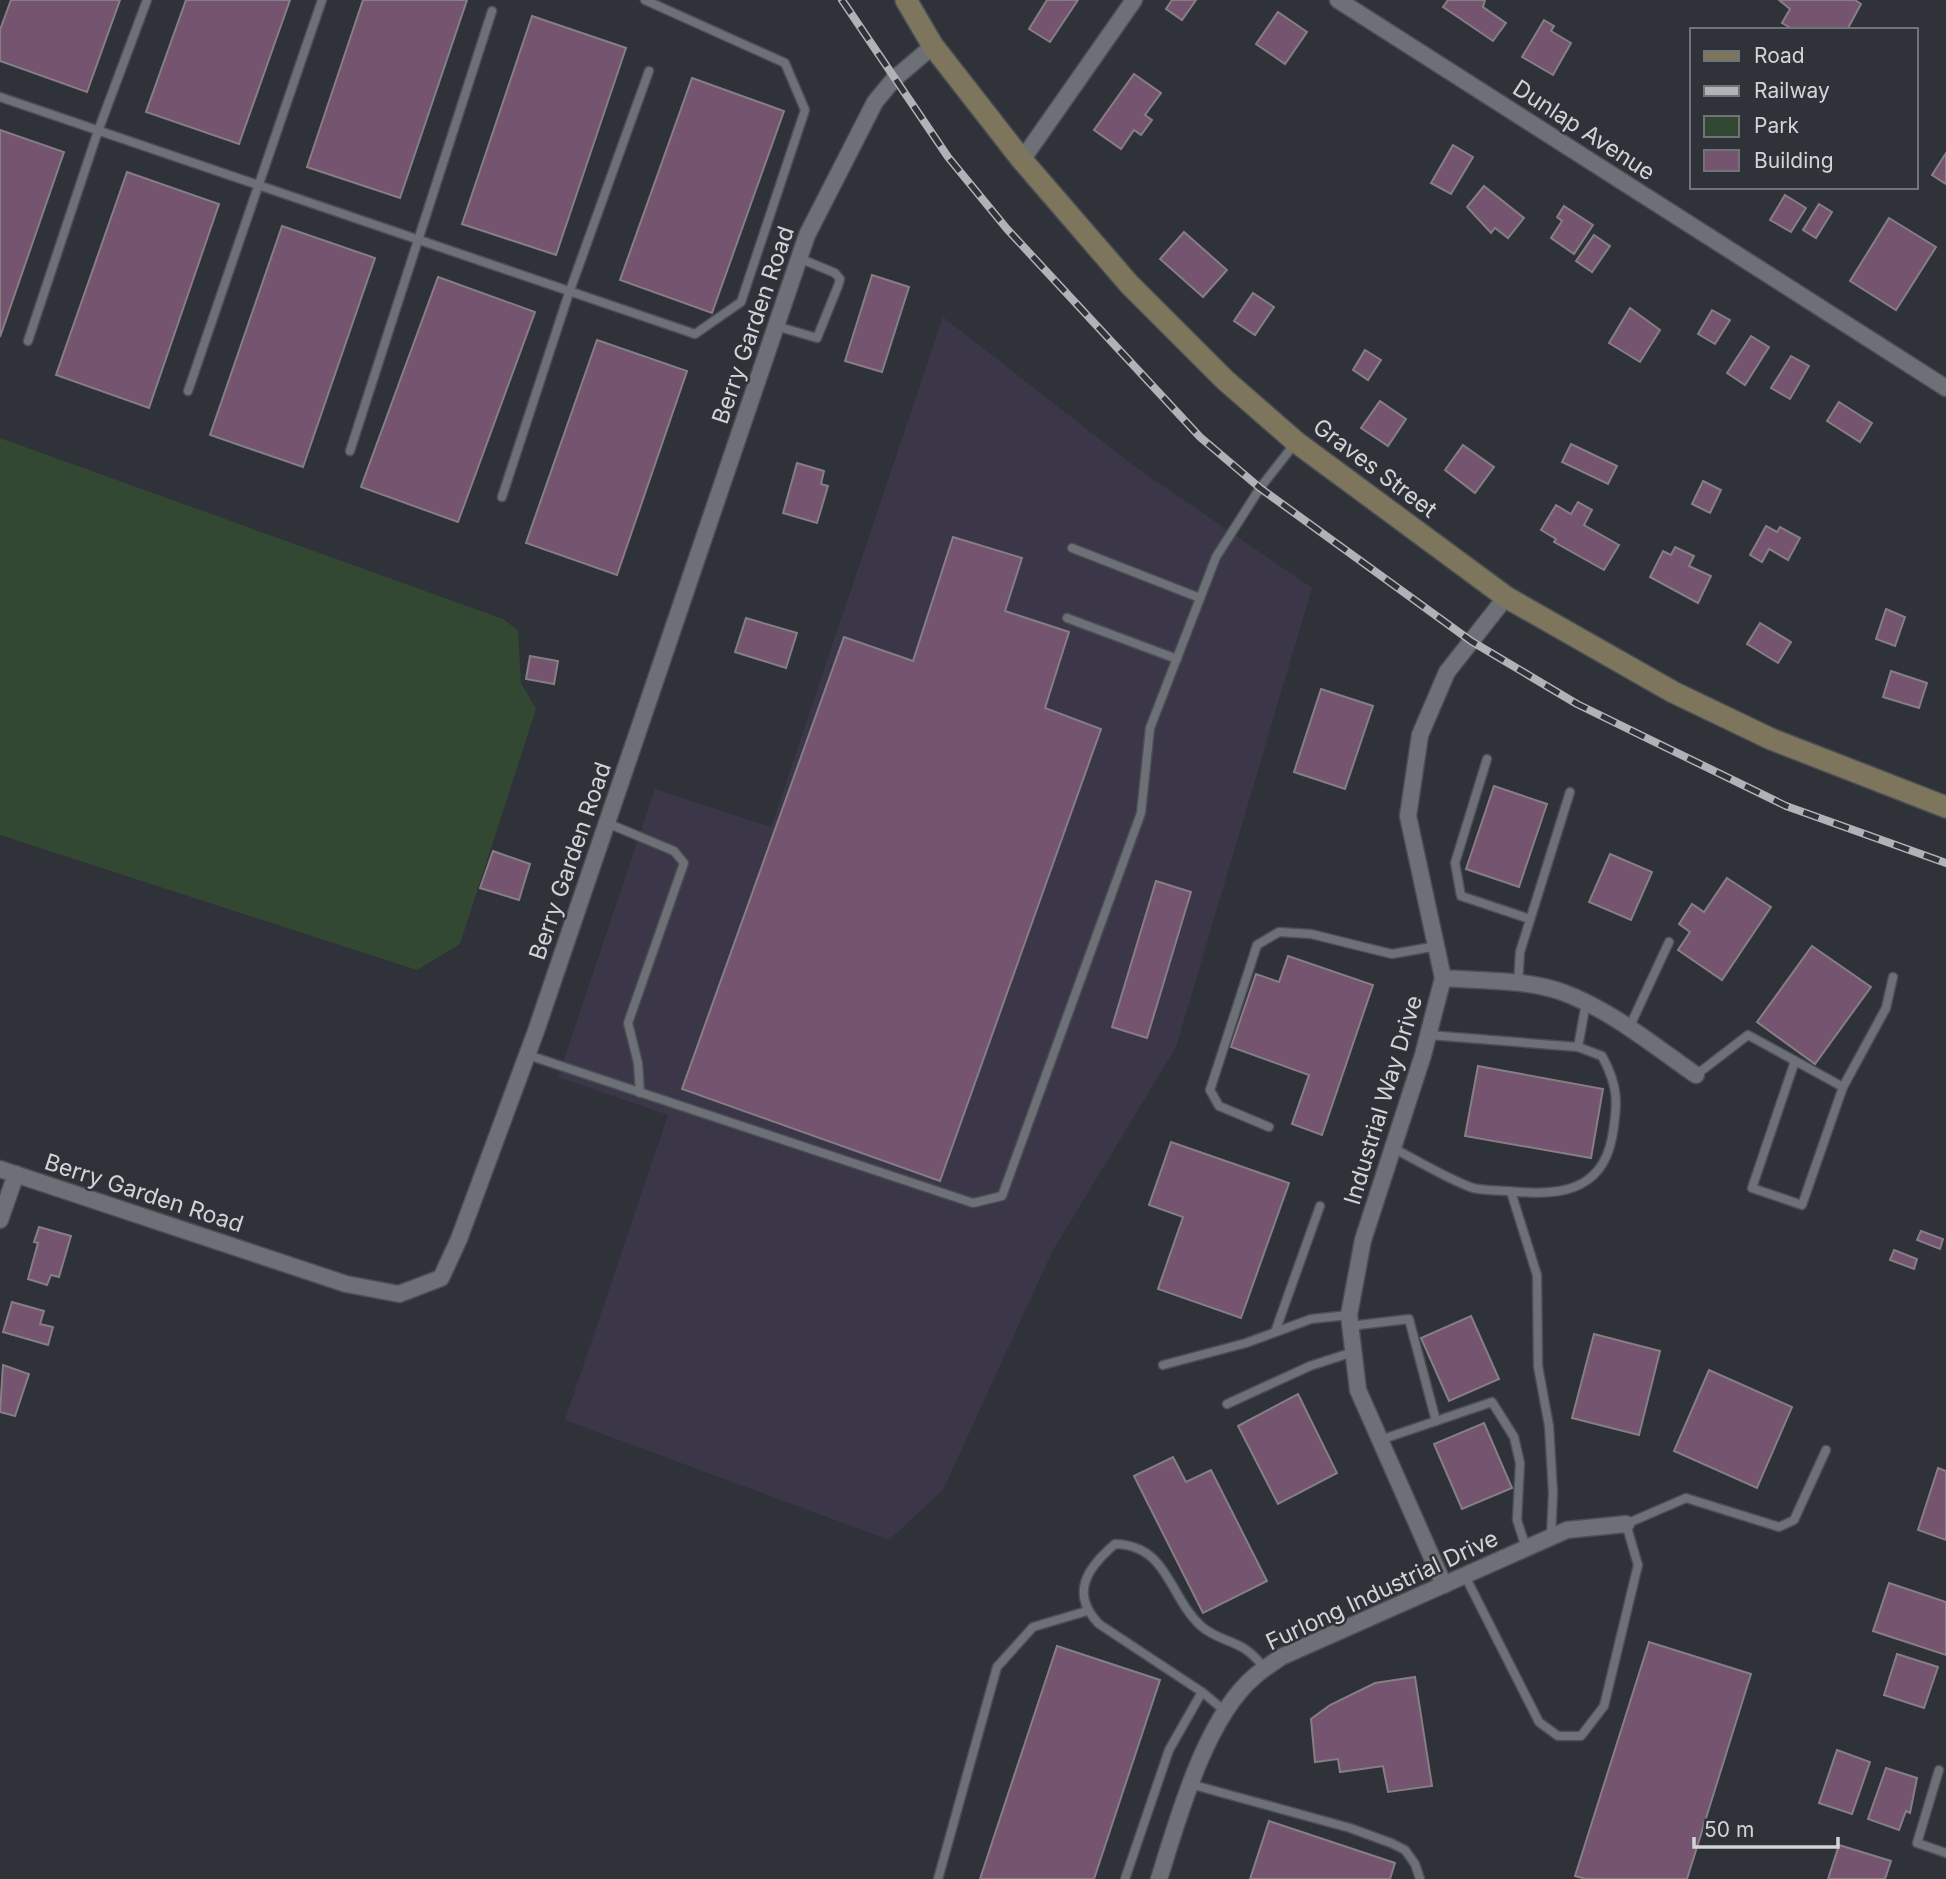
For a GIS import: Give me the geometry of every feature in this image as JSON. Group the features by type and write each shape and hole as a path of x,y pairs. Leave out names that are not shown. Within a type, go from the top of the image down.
{"street":[{"name":"Graves Street","path":"906,0 933,46 1022,160 1129,284 1225,380 1296,442 1506,597 1674,692 1771,739 1946,807"},
{"path":"1022,160 1134,0"},
{"name":"Dunlap Avenue","path":"1338,0 1946,388"},
{"name":"Berry Garden Road","path":"0,1169 346,1284 399,1294 441,1278 459,1239 527,1055 807,235 875,102 894,79 933,46"},
{"name":"Industrial Way Drive","path":"1444,1585 1358,1390 1350,1320 1363,1240 1429,1035 1443,978 1408,816 1420,735 1447,672 1506,597"},
{"path":"1443,978 1518,984 1560,991 1629,1028 1696,1075"},
{"path":"0,1220 16,1174"},
{"name":"Furlong Industrial Drive","path":"1158,1879 1190,1784 1225,1711 1253,1677 1281,1657 1567,1530 1626,1524"}],"lane":[{"path":"28,341 98,131 147,0"},
{"path":"188,391 256,185 322,0"},
{"path":"0,97 695,334 741,302 805,110 785,63 645,0"},
{"path":"350,451 492,11"},
{"path":"502,497 569,293 649,71"},
{"path":"776,326 817,338 838,286 839,279 835,273 799,258"},
{"path":"527,1055 973,1203 1002,1196 1141,813 1150,728 1200,598 1216,557 1260,488 1296,442"},
{"path":"1072,548 1200,598"},
{"path":"1067,618 1177,659"},
{"path":"1487,759 1455,863 1461,897 1530,919"},
{"path":"1518,984 1520,952 1570,792"},
{"path":"607,823 674,851 684,863 628,1023 638,1063 640,1093"},
{"path":"1269,1127 1219,1106 1210,1090 1257,945 1279,932 1311,934 1392,954 1437,946"},
{"path":"1629,1028 1670,942"},
{"path":"1796,1061 1752,1188 1802,1205 1843,1087 1886,1008 1893,977"},
{"path":"1578,1047 1586,1003"},
{"path":"1393,1148 1472,1188 1536,1194 1577,1188 1596,1174 1609,1156 1618,1108 1614,1079 1602,1056 1578,1047 1429,1035"},
{"path":"1696,1075 1748,1035 1843,1087"},
{"path":"1511,1192 1538,1275 1538,1366 1552,1459 1551,1537"},
{"path":"1275,1332 1320,1206"},
{"path":"1163,1365 1311,1319 1409,1318 1436,1421"},
{"path":"1227,1404 1310,1366 1353,1352"},
{"path":"1380,1440 1492,1402 1514,1437 1520,1463 1517,1520 1526,1548"},
{"path":"1465,1576 1539,1722 1558,1736 1581,1736 1604,1706 1638,1565 1626,1524 1686,1499 1765,1525 1779,1527 1794,1520 1826,1450"},
{"path":"1225,1711 1202,1692 1099,1623 1087,1611 1083,1593 1092,1563 1115,1544 1133,1544 1150,1554 1200,1626 1218,1638 1246,1649 1265,1668"},
{"path":"938,1879 997,1667 1033,1627 1087,1611"},
{"path":"1125,1879 1169,1750 1202,1692"},
{"path":"1939,1770 1917,1843 1946,1853"},
{"path":"1190,1784 1350,1828 1391,1843 1405,1850 1415,1864 1420,1879"}],"shaded area":[{"path":"943,317 1134,466 1312,588 1176,1047 1052,1252 943,1490 889,1540 565,1420 668,1115 558,1077 655,789 771,827"}],"green space":[{"path":"0,438 503,619 518,630 521,683 536,709 460,944 417,970 0,835"}],"building":[{"path":"11,0 120,0 87,92 0,61 0,30"},
{"path":"186,0 290,0 239,144 146,112"},
{"path":"363,0 467,0 400,198 307,167"},
{"path":"1047,0 1078,0 1050,42 1029,29"},
{"path":"1172,0 1196,0 1182,20 1166,9"},
{"path":"1448,0 1485,0 1483,7 1506,23 1493,41 1443,7"},
{"path":"1779,0 1855,0 1861,4 1848,28 1791,28 1782,23 1790,9"},
{"path":"1278,12 1307,32 1285,64 1256,44"},
{"path":"532,16 626,48 556,255 462,224"},
{"path":"1544,20 1554,26 1551,31 1571,43 1553,75 1522,57"},
{"path":"1134,74 1161,93 1145,115 1152,120 1141,135 1134,130 1121,149 1094,130"},
{"path":"692,78 784,111 712,313 620,280"},
{"path":"0,130 64,152 0,337"},
{"path":"1453,145 1473,157 1451,194 1431,183"},
{"path":"1946,153 1946,184 1932,175"},
{"path":"127,172 219,204 149,408 56,375"},
{"path":"1484,186 1524,218 1508,238 1495,228 1491,233 1467,207"},
{"path":"1785,195 1806,208 1791,232 1770,220"},
{"path":"1819,204 1832,212 1816,238 1803,230"},
{"path":"1564,206 1593,225 1574,254 1551,238 1562,221 1557,217"},
{"path":"1889,218 1936,247 1896,310 1850,281"},
{"path":"282,226 375,258 303,467 210,435"},
{"path":"1184,232 1227,270 1203,297 1160,259"},
{"path":"1594,235 1610,246 1592,272 1576,261"},
{"path":"872,275 909,287 882,372 845,361"},
{"path":"438,277 535,312 458,522 361,487"},
{"path":"1253,293 1274,307 1255,335 1234,321"},
{"path":"1630,308 1660,330 1640,362 1609,343"},
{"path":"1712,310 1730,320 1715,344 1698,334"},
{"path":"1751,336 1769,347 1745,385 1727,373"},
{"path":"597,340 687,371 617,575 526,543"},
{"path":"1365,350 1381,360 1368,380 1353,370"},
{"path":"1791,356 1809,366 1790,399 1771,388"},
{"path":"1380,401 1406,419 1388,446 1361,428"},
{"path":"1839,402 1872,423 1860,442 1827,421"},
{"path":"1571,444 1617,466 1608,484 1562,462"},
{"path":"1463,445 1494,467 1475,493 1445,470"},
{"path":"797,463 824,471 821,484 828,486 817,523 783,513"},
{"path":"1703,481 1721,490 1710,513 1692,504"},
{"path":"1578,502 1592,510 1584,525 1619,545 1604,570 1554,542 1556,539 1541,530 1556,505 1571,514"},
{"path":"1766,526 1777,532 1780,527 1800,538 1788,560 1769,549 1762,562 1750,555"},
{"path":"953,537 1022,558 1005,611 1069,632 1045,708 1101,729 940,1181 682,1089 844,637 913,661"},
{"path":"1675,547 1694,556 1689,566 1711,576 1698,603 1650,577 1663,551 1671,555"},
{"path":"1886,609 1905,617 1895,646 1876,639"},
{"path":"746,618 797,633 786,668 735,652"},
{"path":"1760,623 1791,642 1778,663 1747,644"},
{"path":"530,656 558,661 554,684 526,679"},
{"path":"1891,671 1927,683 1919,708 1883,697"},
{"path":"1321,689 1373,706 1345,789 1294,772"},
{"path":"1494,786 1547,804 1519,887 1466,869"},
{"path":"493,851 530,864 519,900 480,888"},
{"path":"1610,854 1652,872 1631,920 1589,902"},
{"path":"1727,878 1771,907 1722,980 1678,950 1690,932 1679,924 1692,904 1704,912"},
{"path":"1156,881 1191,892 1147,1038 1112,1027"},
{"path":"1812,946 1871,987 1815,1064 1757,1022"},
{"path":"1288,956 1373,985 1322,1135 1292,1124 1309,1075 1231,1047 1256,974 1279,982"},
{"path":"1478,1066 1603,1089 1591,1158 1465,1136"},
{"path":"1171,1142 1289,1183 1241,1318 1158,1289 1183,1217 1149,1205"},
{"path":"39,1227 71,1236 59,1277 51,1275 47,1285 28,1279 38,1243 34,1242"},
{"path":"1921,1231 1943,1239 1940,1249 1917,1240"},
{"path":"1894,1250 1917,1259 1914,1269 1890,1260"},
{"path":"12,1302 44,1311 40,1324 53,1327 48,1345 3,1332"},
{"path":"1471,1316 1499,1379 1449,1401 1421,1338"},
{"path":"1594,1334 1660,1351 1639,1435 1572,1418"},
{"path":"3,1365 29,1374 15,1416 0,1412"},
{"path":"1709,1370 1792,1407 1757,1488 1674,1451"},
{"path":"1298,1394 1337,1473 1278,1504 1238,1426"},
{"path":"1484,1423 1512,1488 1462,1509 1434,1444"},
{"path":"1173,1457 1186,1482 1211,1470 1267,1581 1203,1613 1134,1476"},
{"path":"1938,1468 1946,1471 1946,1540 1918,1530"},
{"path":"1889,1583 1946,1602 1946,1655 1873,1631"},
{"path":"1649,1642 1751,1674 1687,1879 1586,1879 1575,1876"},
{"path":"1057,1646 1160,1680 1094,1879 980,1879"},
{"path":"1897,1654 1938,1667 1924,1708 1884,1695"},
{"path":"1415,1677 1432,1786 1388,1792 1383,1766 1340,1772 1338,1759 1315,1762 1311,1719 1330,1705 1375,1683"},
{"path":"1837,1750 1870,1762 1852,1814 1819,1803"},
{"path":"1886,1768 1917,1778 1910,1813 1906,1811 1899,1830 1868,1819"},
{"path":"1269,1821 1395,1863 1390,1879 1250,1879"},
{"path":"1839,1845 1891,1861 1885,1879 1828,1879"}],"railway":[{"path":"842,0 948,157 1007,229 1200,437 1260,488 1471,641 1577,704 1786,806 1946,863"}]}
